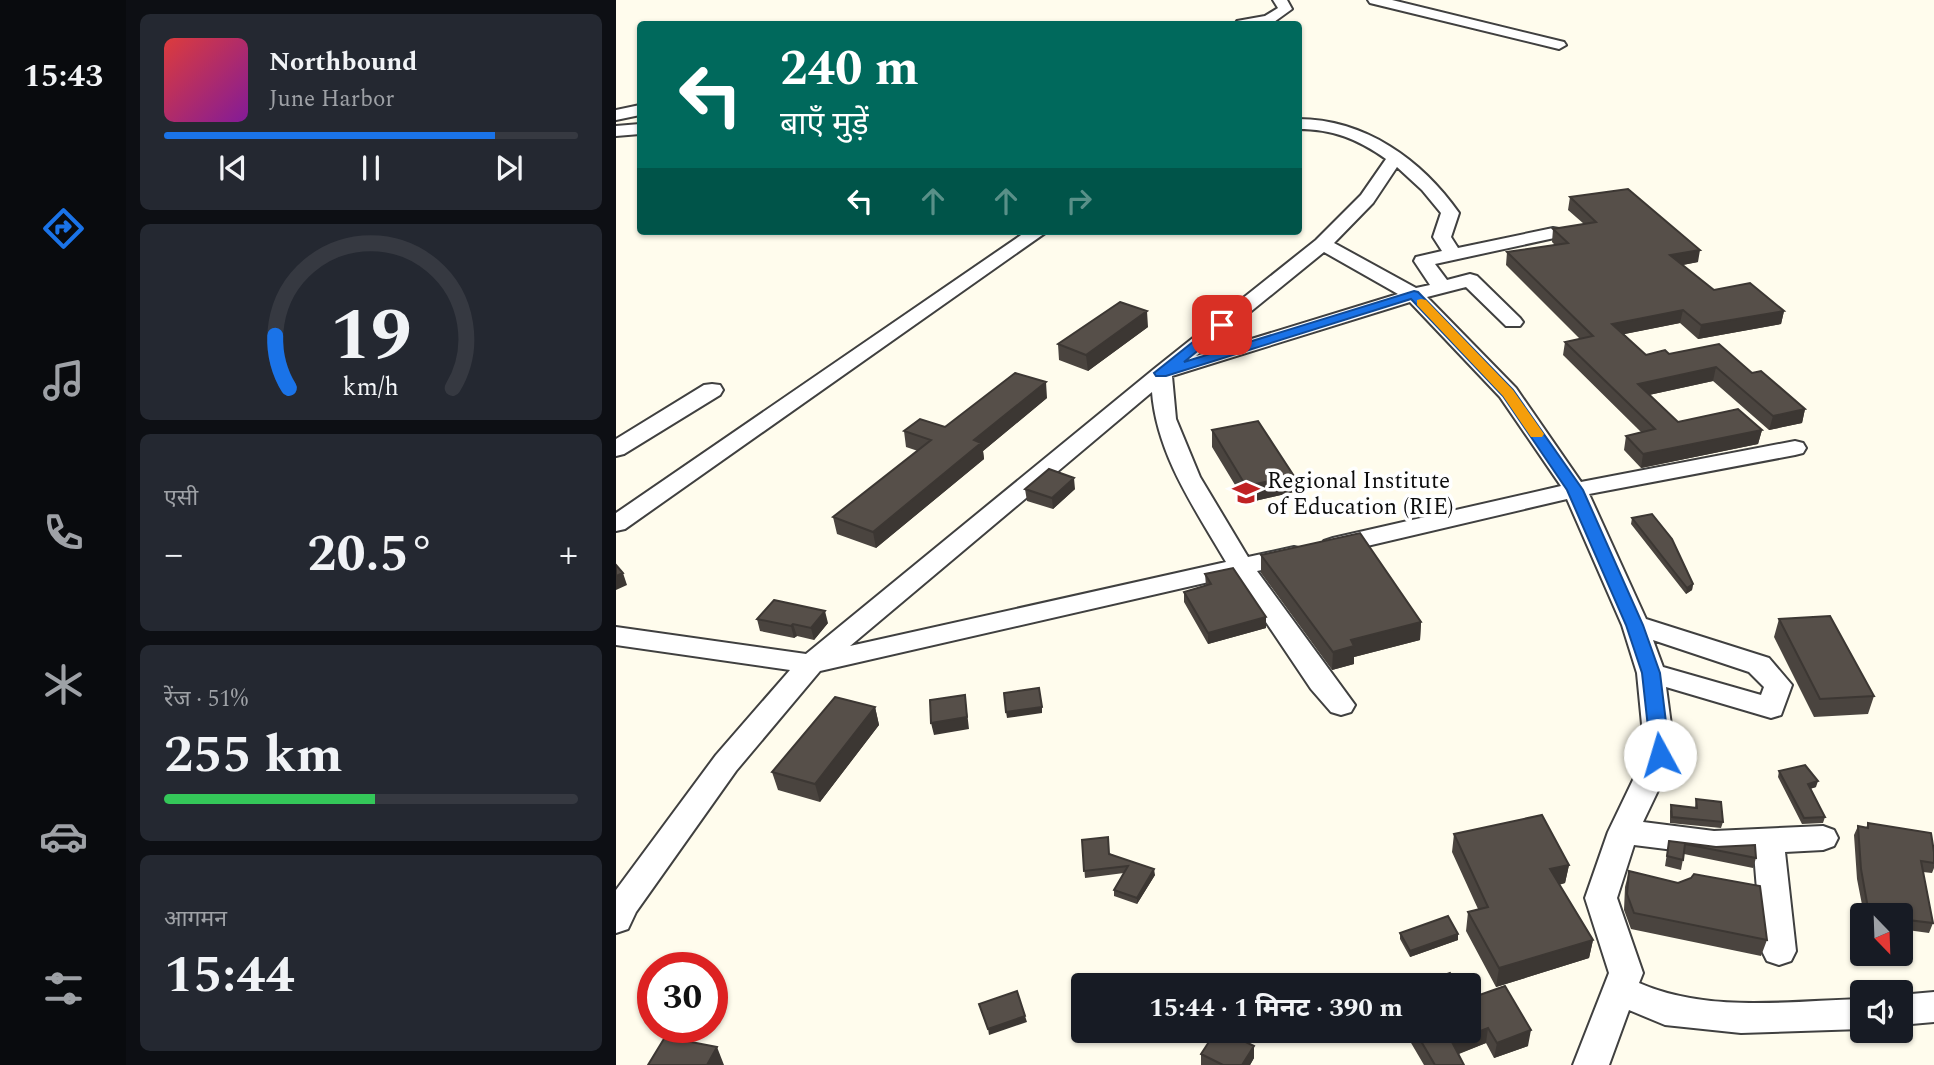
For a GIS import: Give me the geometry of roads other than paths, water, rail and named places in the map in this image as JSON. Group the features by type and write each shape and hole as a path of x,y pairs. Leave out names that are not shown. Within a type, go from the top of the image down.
{"street":[{"path":"1258,21 1269,19 1285,9 1280,0"},
{"path":"1375,0 1559,45"},
{"path":"616,116 637,111"},
{"path":"1302,124 1335,126 1358,134 1417,174 1437,194 1450,213 1442,237 1453,254"},
{"path":"616,131 637,129"},
{"path":"616,920 624,904 726,763 811,664 1161,373 1323,244 1367,199 1394,159"},
{"path":"1442,287 1423,261 1553,233"},
{"path":"616,524 1033,235"},
{"path":"1323,244 1414,295 1508,393 1575,490 1635,625 1651,673 1660,755 1623,832 1624,871 1601,898 1626,973 1591,1065"},
{"path":"1161,373 1470,280 1513,322"},
{"path":"1161,373 1165,419 1188,477 1242,568 1321,682 1341,705"},
{"path":"616,449 712,390"},
{"path":"616,636 811,664 1242,568 1575,490 1795,448"},
{"path":"1635,625 1759,665 1778,685 1771,708 1651,673"},
{"path":"1623,832 1714,843 1823,838"},
{"path":"1769,842 1779,951"},
{"path":"1619,989 1665,1010 1728,1017 1850,1015"},
{"path":"1913,1009 1934,1007"}],"place":[{"name":"Regional Institute of Education (RIE)","path":"1246,493"}]}
